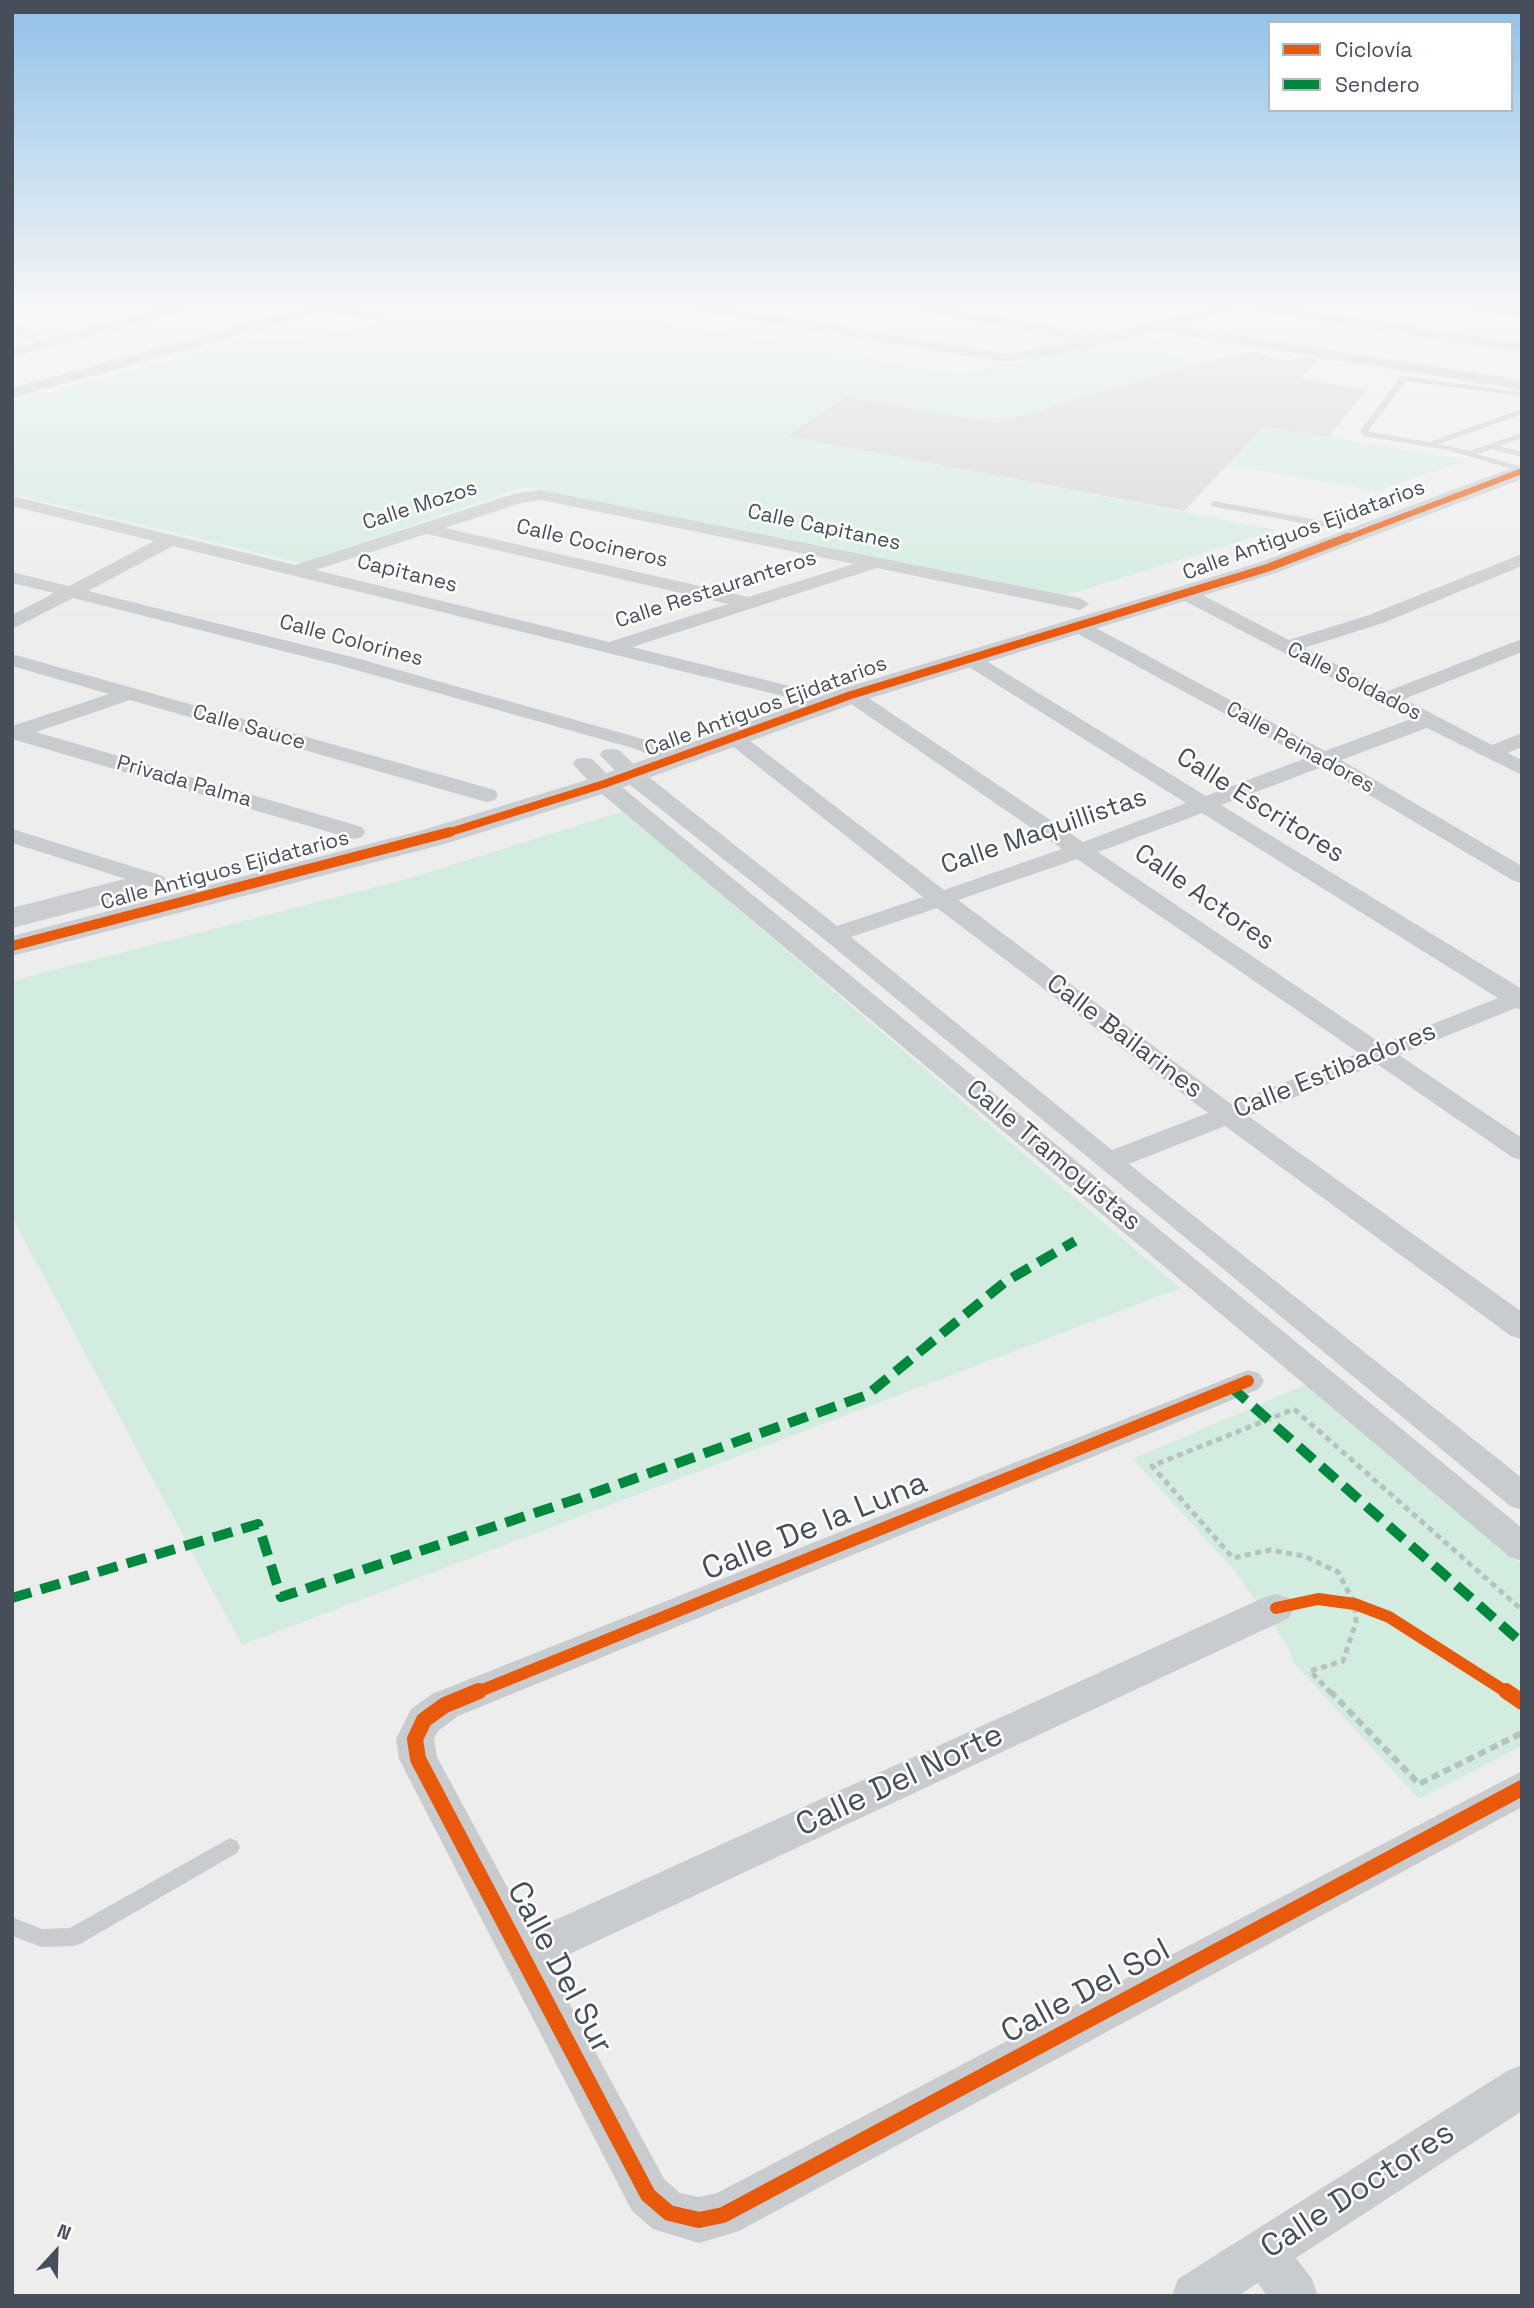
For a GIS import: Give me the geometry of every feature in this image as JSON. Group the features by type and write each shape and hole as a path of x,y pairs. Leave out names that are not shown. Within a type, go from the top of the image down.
{"street":[{"name":"Calle Antiguos Ejidatarios","path":"12,918 354,832 487,795 594,774 632,775 851,695 968,658 1508,455"},
{"name":"Calle Antiguos Ejidatarios","path":"12,946 434,837 594,774 611,755 791,692 1078,615 1186,594 1267,568 1508,455"},
{"name":"Calle Mozos","path":"298,570 530,495 559,497"},
{"name":"Calle Capitanes","path":"559,497 878,562 1078,615"},
{"name":"Capitanes","path":"12,501 791,692"},
{"name":"Calle Cocineros","path":"426,529 748,603"},
{"path":"12,623 170,540"},
{"path":"1286,647 1376,618 1522,559"},
{"name":"Calle Restauranteros","path":"609,648 878,562"},
{"name":"Calle Colorines","path":"12,577 349,663 643,745 674,759"},
{"name":"Calle Soldados","path":"1186,594 1522,769"},
{"name":"Calle Peinadores","path":"1078,615 1522,876"},
{"path":"1387,699 1522,645"},
{"name":"Calle Escritores","path":"968,658 1520,999"},
{"name":"Calle Sauce","path":"12,660 487,795"},
{"path":"13,732 128,694"},
{"name":"Calle Actores","path":"851,695 1522,1151"},
{"name":"Calle Maquillistas","path":"835,935 1082,850 1428,720"},
{"name":"Privada Palma","path":"13,732 354,832"},
{"name":"Calle Bailarines","path":"733,737 941,899 1227,1114 1522,1328"},
{"path":"1492,753 1522,739"},
{"name":"Calle Tramoyistas","path":"611,755 632,775 835,935 1109,1162 1522,1497"},
{"name":"Calle Tramoyistas","path":"594,774 1522,1548"},
{"path":"12,836 155,881"},
{"name":"Calle Estibadores","path":"1109,1162 1520,999"},
{"name":"Calle De la Luna","path":"415,1739 424,1720 445,1705 1248,1381"},
{"name":"Calle Del Norte","path":"523,1955 1276,1608"},
{"name":"Calle Del Sur","path":"415,1739 418,1759 648,2195 669,2213"},
{"name":"Calle Del Sol","path":"669,2213 699,2220 723,2216 1522,1788"},
{"name":"Calle Doctores","path":"1195,2296 1520,2090"},
{"path":"1264,2252 1295,2296"}],"lane":[{"path":"1376,415 1364,431 1373,435 1508,455"},
{"path":"1430,444 1512,415"},
{"path":"1214,504 1324,524"},
{"path":"12,1926 42,1938 73,1937 230,1847"}],"path":[{"path":"1522,1611 1294,1409 1152,1466 1233,1558 1270,1550 1304,1556 1338,1572 1355,1604 1356,1622 1343,1661 1310,1671 1419,1784 1522,1733"},
{"path":"1342,1602 1366,1608"}],"green space":[{"path":"12,415 820,415 789,436 1276,530 1067,595 524,487 302,563 12,494"},
{"path":"946,415 1194,415 1466,460 1377,491"},
{"path":"624,811 1180,1288 242,1645 12,1217 12,981 407,879"},
{"path":"1307,1384 1522,1565 1522,1746 1419,1799 1293,1662 1288,1646 1234,1570 1133,1459"}],"building":[{"path":"819,415 949,415 997,423 1025,415 1346,415 1328,437 1264,426 1184,511 788,436"}],"marked path":[{"path":"12,1598 258,1524 281,1597 580,1498 867,1395 1005,1282 1075,1241"},
{"path":"1231,1387 1522,1643"}],"cycle path":[{"path":"12,946 434,837 604,784 851,695 1267,568 1522,471"},
{"path":"1248,1381 445,1705 424,1720 415,1739 418,1759 648,2195 669,2213 699,2220 723,2215 1522,1788"},
{"path":"1276,1608 1318,1599 1355,1604 1389,1617 1522,1702"}]}
